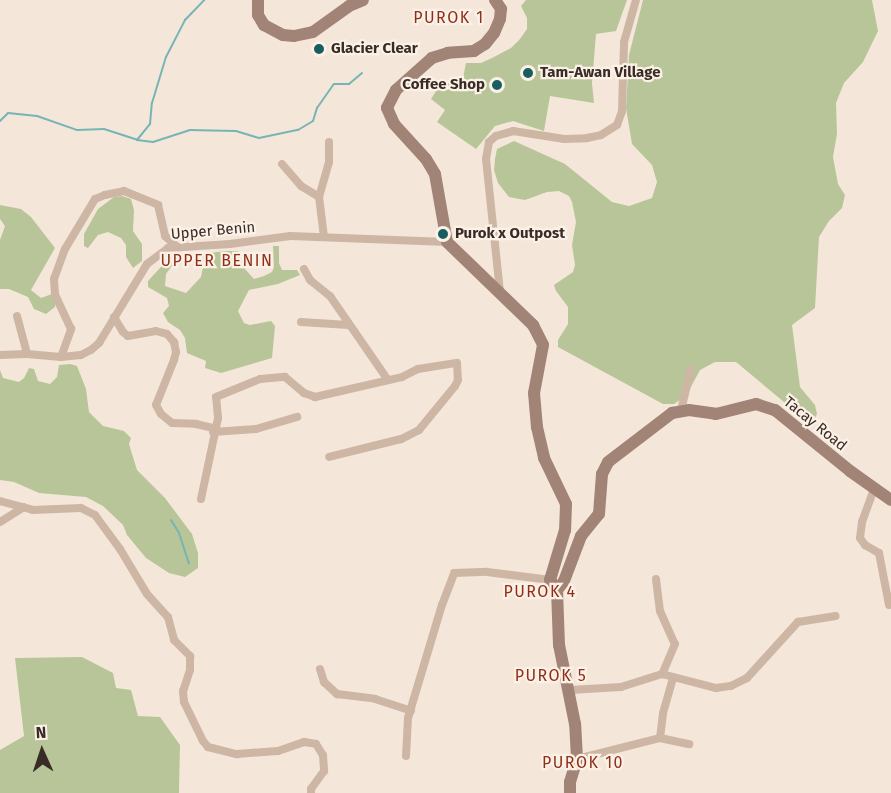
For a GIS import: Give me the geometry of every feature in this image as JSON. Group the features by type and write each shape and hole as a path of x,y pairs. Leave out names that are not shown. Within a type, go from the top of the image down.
{"main road":[{"path":"258,0 258,15 264,25 283,35 294,36 314,32 350,6 363,0"},
{"path":"495,0 501,9 500,19 494,33 485,44 474,51 448,53 432,58 396,90 387,108 394,124 426,159 435,174 447,242 533,325 543,345 534,393 537,427 544,458 566,504 567,517 554,585 557,625 570,690 577,759 570,782 570,793"},
{"name":"Tacay Road","path":"681,410 716,414 756,404 766,405 794,423 874,489 891,500"},
{"path":"554,585 564,581 581,536 599,514 602,474 608,462 672,413 681,410"}],"street":[{"path":"500,292 486,159 489,142 496,136 513,131 564,139 587,138 601,135 618,125 622,111 624,42 636,0"},
{"path":"324,237 319,198 329,162 329,142"},
{"path":"282,165 301,186 319,198"},
{"path":"61,357 71,329 55,294 54,279 64,249 95,200 105,195 124,191 158,205 165,236 176,246"},
{"name":"Upper Benin","path":"0,355 81,356 91,350 99,344 147,264 162,251 176,246 230,244 290,236 447,242"},
{"path":"304,269 310,280 330,296 388,380"},
{"path":"17,316 27,354"},
{"path":"114,317 128,336 156,331 167,334 174,342 176,352 174,360 156,405 161,414 172,423 214,430 256,429 297,417"},
{"path":"301,322 349,325"},
{"path":"201,499 218,418 216,397 260,379 285,378 304,393 315,397 402,377 418,369 457,363 459,372 455,387 419,430 401,439 329,457"},
{"path":"681,410 691,369"},
{"path":"874,489 862,522 860,538 864,545 879,553 889,605"},
{"path":"0,501 44,510 81,508 95,515 147,594 168,617 174,640 190,656 190,670 183,691 184,702 203,741 222,752 258,753 278,751 304,742 316,744 323,755 324,771 311,789 311,793"},
{"path":"0,522 24,507"},
{"path":"406,756 406,725 441,605 454,573 487,572 554,585"},
{"path":"656,579 660,611 675,644 662,674"},
{"path":"570,690 621,687 662,674 716,688 742,682 798,622 836,616"},
{"path":"320,669 324,682 337,694 375,699 411,711"},
{"path":"660,738 663,713 673,677"},
{"path":"577,759 660,738 689,744"}],"green space":[{"name":"Tam-Awan Village","path":"526,0 627,0 616,31 596,34 592,83 594,103 550,96 544,131 513,121 495,126 476,149 437,122 445,110 431,99 441,83 462,83 466,63 481,63 511,48 520,39 527,29 527,18 521,6"},
{"path":"643,0 872,0 878,31 863,62 844,83 836,103 837,134 833,157 838,184 845,195 842,208 829,221 819,237 815,308 792,325 800,387 815,405 817,414 815,418 804,416 790,407 736,362 715,362 700,370 686,396 674,404 663,404 558,347 558,340 568,324 568,307 554,285 573,272 575,265 572,245 576,222 572,202 569,196 559,191 547,192 525,200 509,197 498,183 494,170 497,149 514,141 565,164 612,202 629,206 652,198 657,182 652,165 632,144 626,108 629,55"},
{"path":"122,196 131,199 134,210 133,231 142,244 142,261 133,268 126,257 126,245 121,238 108,232 98,235 88,248 84,246 84,234 98,209 114,197"},
{"path":"0,205 21,209 31,217 55,248 31,290 41,298 52,294 56,299 55,307 46,314 34,309 28,297 9,289 0,289 0,240 5,226 0,219"},
{"path":"273,246 279,246 279,263 282,270 297,270 300,275 278,284 249,290 238,311 244,323 250,325 271,321 275,326 272,358 221,373 205,368 206,361 187,353 185,338 180,330 168,322 163,313 169,306 167,298 148,287 148,281 170,257 174,263 166,274 165,286 186,293 201,277 204,262 200,254 226,251 238,251 244,268 254,279 272,272 274,267"},
{"path":"59,365 77,366 86,389 89,412 103,426 124,431 131,438 129,444 137,470 165,498 192,534 198,553 198,568 185,577 169,573 146,558 127,535 123,525 103,506 86,497 39,493 14,482 0,480 0,370 3,378 19,382 29,368 34,369 38,381 50,384 57,377"},
{"path":"82,657 113,673 116,688 131,690 138,716 160,717 180,745 179,793 0,793 0,750 24,736 15,658"}],"waterway":[{"path":"137,140 150,124 152,103 166,57 185,20 204,0"},
{"path":"0,121 8,113 37,116 77,130 104,129 137,140 153,142 190,130 236,131 259,138 298,130 313,121 317,108 334,84 349,84 362,73"},
{"path":"171,520 179,533 189,563"}],"place":[{"name":"Glacier Clear","path":"319,49"},
{"name":"Tam-Awan Village","path":"528,73"},
{"name":"Coffee Shop","path":"497,85"},
{"name":"Purok x Outpost","path":"443,234"}],"district":[{"name":"PUROK 1","path":"449,18"},
{"name":"UPPER BENIN","path":"217,261"},
{"name":"PUROK 4","path":"540,592"},
{"name":"PUROK 5","path":"551,676"},
{"name":"PUROK 10","path":"583,763"}]}
